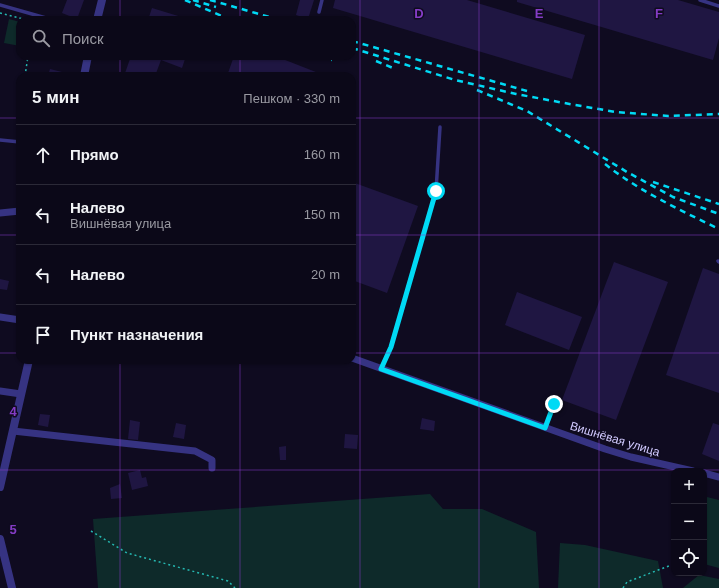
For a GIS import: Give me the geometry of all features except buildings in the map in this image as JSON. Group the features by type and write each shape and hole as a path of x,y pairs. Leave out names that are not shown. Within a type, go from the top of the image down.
{"street":[{"path":"98,16 102,0"},
{"path":"85,72 87,60"},
{"path":"0,213 16,211"},
{"path":"0,317 16,319"},
{"name":"Вишнёвая улица","path":"356,360 545,428 631,457 680,468"},
{"path":"0,487 28,364"},
{"path":"0,391 22,394"},
{"path":"13,431 195,451 212,460 212,468"},
{"path":"707,474 719,477"},
{"path":"0,539 12,588"}],"lane":[{"path":"319,12 322,0"},
{"path":"700,0 719,6"},
{"path":"0,5 39,16"},
{"path":"381,369 391,347 436,191 440,127"},
{"path":"0,140 16,142"},
{"path":"545,428 554,404"}],"path":[{"path":"0,13 16,17"},
{"path":"26,72 27,60"},
{"path":"91,531 127,553 228,581 235,588"},
{"path":"623,588 627,582 671,565"}],"green space":[{"path":"9,19 16,21 16,45 4,43"},
{"path":"430,494 443,509 482,509 536,532 539,588 98,588 93,519"},
{"path":"707,497 719,500 719,568 707,565"},
{"path":"560,543 585,545 658,561 663,588 558,588"},
{"path":"698,576 719,579 719,588 683,588"}],"railway":[{"path":"185,0 222,16"},
{"path":"193,0 216,7"},
{"path":"210,0 266,16"},
{"path":"356,42 527,91"},
{"path":"356,49 455,80 516,94 575,105 616,112 668,116 719,114"},
{"path":"376,61 393,68"},
{"path":"477,90 527,111 627,172 673,197 719,214"},
{"path":"605,164 618,174 646,191 719,229"},
{"path":"653,182 719,204"}],"route":[{"path":"436,191 391,347 381,369 545,428 554,404"}]}
